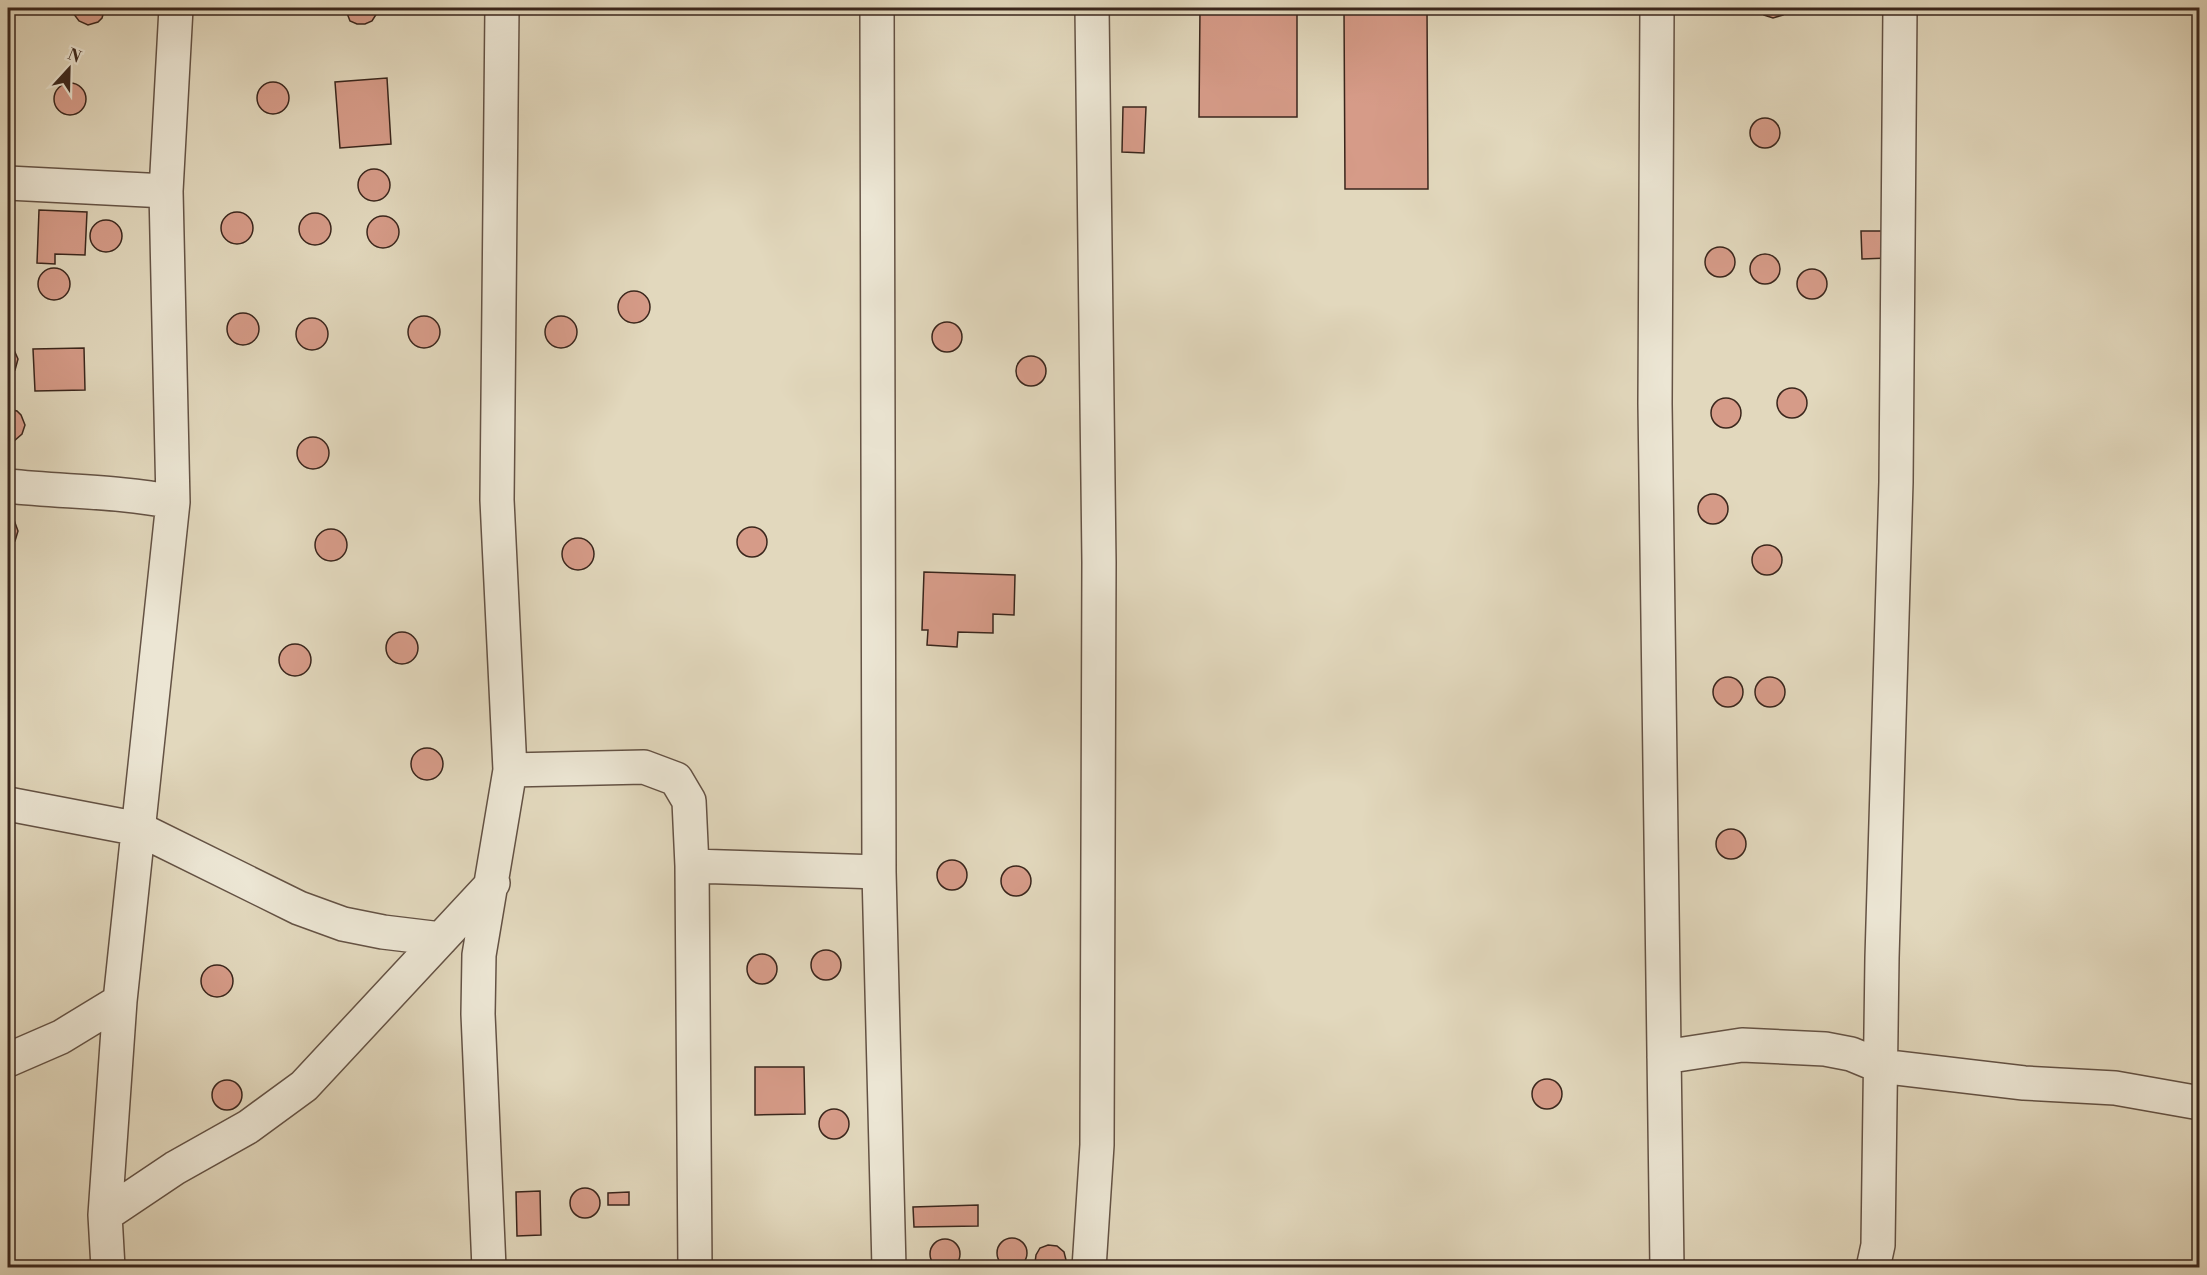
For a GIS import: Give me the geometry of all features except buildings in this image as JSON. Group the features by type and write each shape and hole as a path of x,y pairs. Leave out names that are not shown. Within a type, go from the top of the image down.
{"street":[{"path":"108,1268 105,1215 120,1001 173,502 166,191 176,8"},
{"path":"489,1268 478,1014 479,955 510,770 497,500 502,8"},
{"path":"877,8 879,872 889,1268"},
{"path":"1089,1268 1096,1145 1100,562 1092,8"},
{"path":"1657,8 1655,404 1667,1268"},
{"path":"1873,1268 1878,1245 1880,1066 1896,482 1900,8"},
{"path":"8,183 166,191"},
{"path":"8,486 62,492 138,495 173,502"},
{"path":"510,770 644,767 676,779 689,801 692,866 695,1268"},
{"path":"8,804 139,829 299,908 344,924 383,932 441,939"},
{"path":"692,866 879,872"},
{"path":"105,1215 175,1168 248,1126 304,1086 492,883"},
{"path":"8,1060 61,1036 120,1001"},
{"path":"1664,1057 1742,1045 1825,1049 1851,1054 1880,1066 2024,1083 2115,1089 2199,1103"}]}
